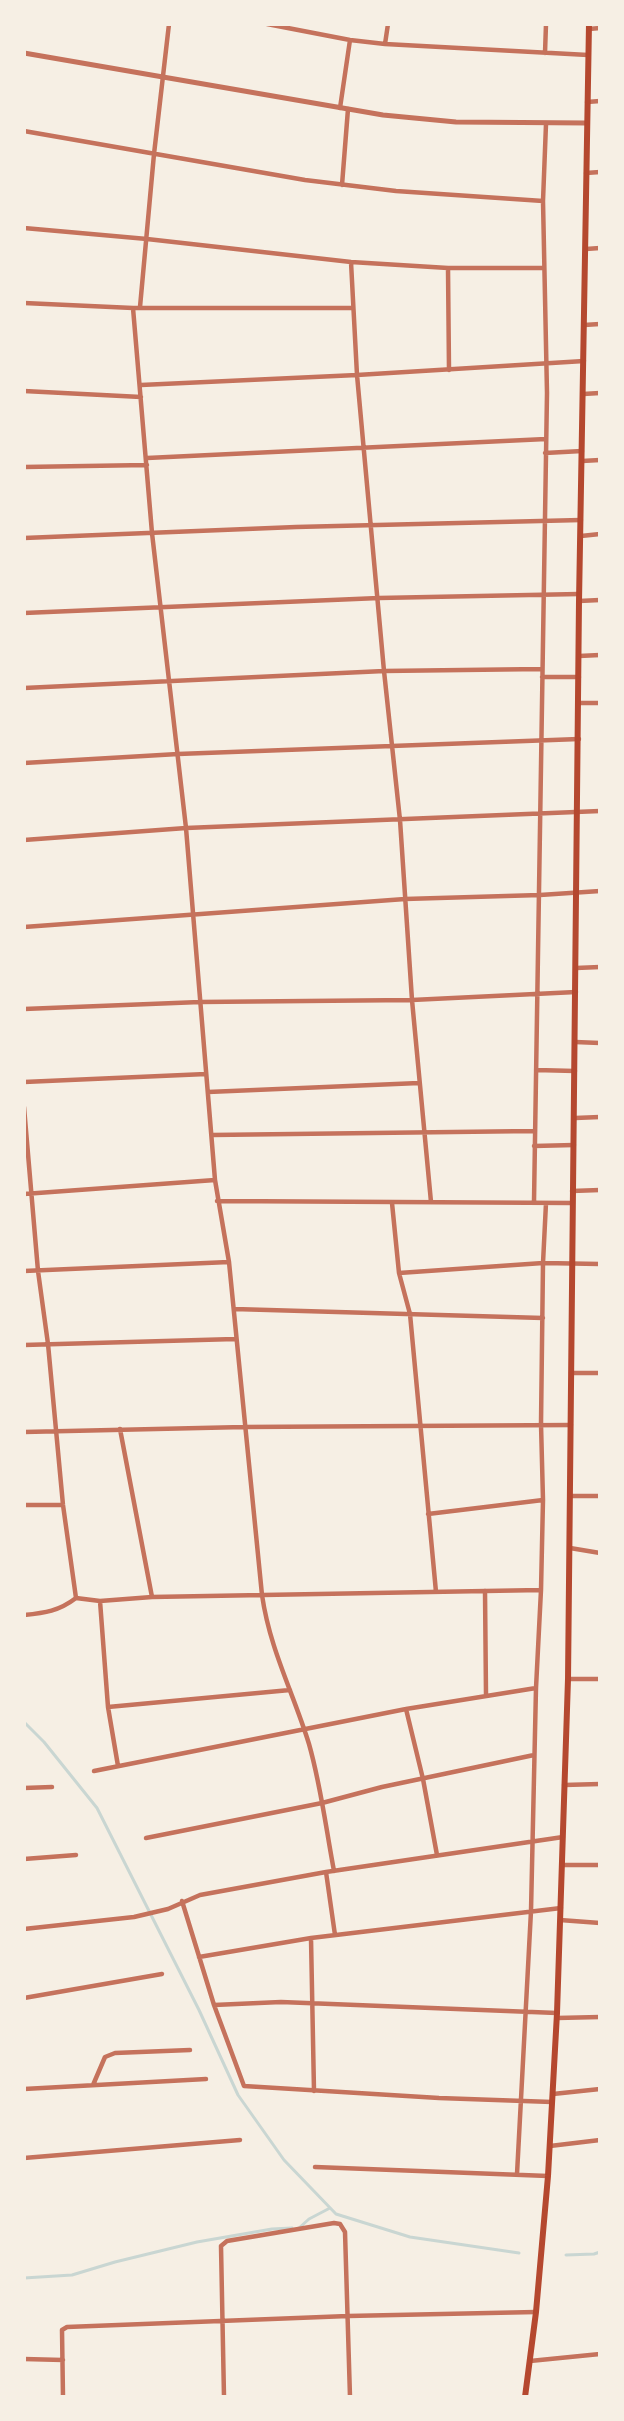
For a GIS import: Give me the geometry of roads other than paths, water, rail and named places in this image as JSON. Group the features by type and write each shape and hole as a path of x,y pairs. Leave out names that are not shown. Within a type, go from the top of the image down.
{"main road":[{"path":"525,2397 536,2312 548,2176 563,1865 570,1548 579,597 589,27"}],"street":[{"path":"140,308 154,154 170,24"},
{"path":"267,24 350,40 385,44 588,55"},
{"path":"385,44 388,24"},
{"path":"545,53 546,24"},
{"path":"589,27 600,28"},
{"path":"340,108 350,40"},
{"path":"24,53 416,120 587,123"},
{"path":"587,102 600,101"},
{"path":"342,185 348,109"},
{"path":"534,1202 546,439 543,201 546,124"},
{"path":"24,131 342,185 417,193 543,201"},
{"path":"586,173 600,172"},
{"path":"24,228 351,262 447,268 544,268"},
{"path":"586,249 600,248"},
{"path":"351,262 357,375 400,820 412,1000 431,1202"},
{"path":"447,268 449,370"},
{"path":"24,303 133,308 352,308"},
{"path":"133,308 152,533 186,828 217,1201 229,1262 262,1595 270,1637 304,1729 322,1803 334,1871"},
{"path":"584,325 600,324"},
{"path":"141,385 584,361"},
{"path":"24,391 141,397"},
{"path":"583,394 600,393"},
{"path":"147,458 546,439"},
{"path":"545,453 582,451"},
{"path":"582,461 600,460"},
{"path":"24,466 147,465"},
{"path":"24,538 581,520"},
{"path":"580,536 600,534"},
{"path":"24,613 379,598 544,594 600,600"},
{"path":"579,656 600,655"},
{"path":"24,688 384,671 542,669"},
{"path":"542,677 579,677"},
{"path":"579,703 600,703"},
{"path":"24,763 178,754 579,739"},
{"path":"24,840 186,828 600,811"},
{"path":"24,927 405,899 600,891"},
{"path":"576,968 600,967"},
{"path":"24,1009 200,1002 412,1000 576,992"},
{"path":"575,1042 600,1043"},
{"path":"536,1070 575,1071"},
{"path":"24,1082 206,1074"},
{"path":"207,1092 419,1083"},
{"path":"24,1107 38,1271 48,1344 63,1505 76,1598"},
{"path":"574,1118 600,1117"},
{"path":"212,1135 534,1131"},
{"path":"534,1146 574,1145"},
{"path":"24,1194 215,1180"},
{"path":"572,1191 600,1190"},
{"path":"217,1201 572,1203"},
{"path":"392,1203 399,1273 410,1314 436,1592"},
{"path":"517,2174 531,1911 536,1689 541,1590 543,1263 546,1203"},
{"path":"24,1271 229,1262"},
{"path":"399,1273 543,1263 600,1264"},
{"path":"234,1309 543,1318"},
{"path":"24,1345 235,1339"},
{"path":"571,1373 600,1373"},
{"path":"24,1432 244,1427 571,1425"},
{"path":"120,1429 152,1597"},
{"path":"570,1496 600,1496"},
{"path":"428,1514 543,1500"},
{"path":"24,1505 63,1505"},
{"path":"570,1548 600,1553"},
{"path":"24,1615 55,1611 76,1598 100,1601 152,1597 541,1590"},
{"path":"485,1591 486,1695"},
{"path":"100,1601 108,1707 118,1766"},
{"path":"568,1679 600,1679"},
{"path":"94,1771 406,1709 536,1689"},
{"path":"108,1707 290,1690"},
{"path":"406,1709 423,1779 436,1855"},
{"path":"146,1838 322,1803 382,1787 534,1755"},
{"path":"564,1785 600,1784"},
{"path":"24,1788 51,1787"},
{"path":"24,1929 134,1917 168,1909 200,1895 326,1872 563,1837"},
{"path":"24,1859 76,1855"},
{"path":"563,1865 600,1866"},
{"path":"326,1872 334,1935"},
{"path":"182,1902 214,2005 244,2086 552,2102"},
{"path":"199,1957 311,1938 561,1908"},
{"path":"560,1920 600,1923"},
{"path":"311,1938 314,2091"},
{"path":"24,1998 162,1974"},
{"path":"214,2005 261,2002 600,2017"},
{"path":"93,2085 105,2057 115,2053 190,2050"},
{"path":"24,2089 206,2079"},
{"path":"553,2094 600,2089"},
{"path":"24,2158 240,2140"},
{"path":"550,2146 600,2140"},
{"path":"315,2167 548,2176"},
{"path":"224,2397 221,2246 224,2242 334,2223 340,2224 345,2232 351,2397"},
{"path":"63,2397 64,2327 348,2316 536,2312"},
{"path":"530,2361 600,2354"},
{"path":"24,2359 63,2360"}],"waterway":[{"path":"24,1722 44,1742 97,1808 199,2010 238,2095 284,2160 336,2214 410,2237 519,2253"},
{"path":"299,2228 309,2219 330,2208"},
{"path":"24,2278 72,2275 197,2242 272,2229 292,2228"},
{"path":"566,2255 600,2252"}]}
